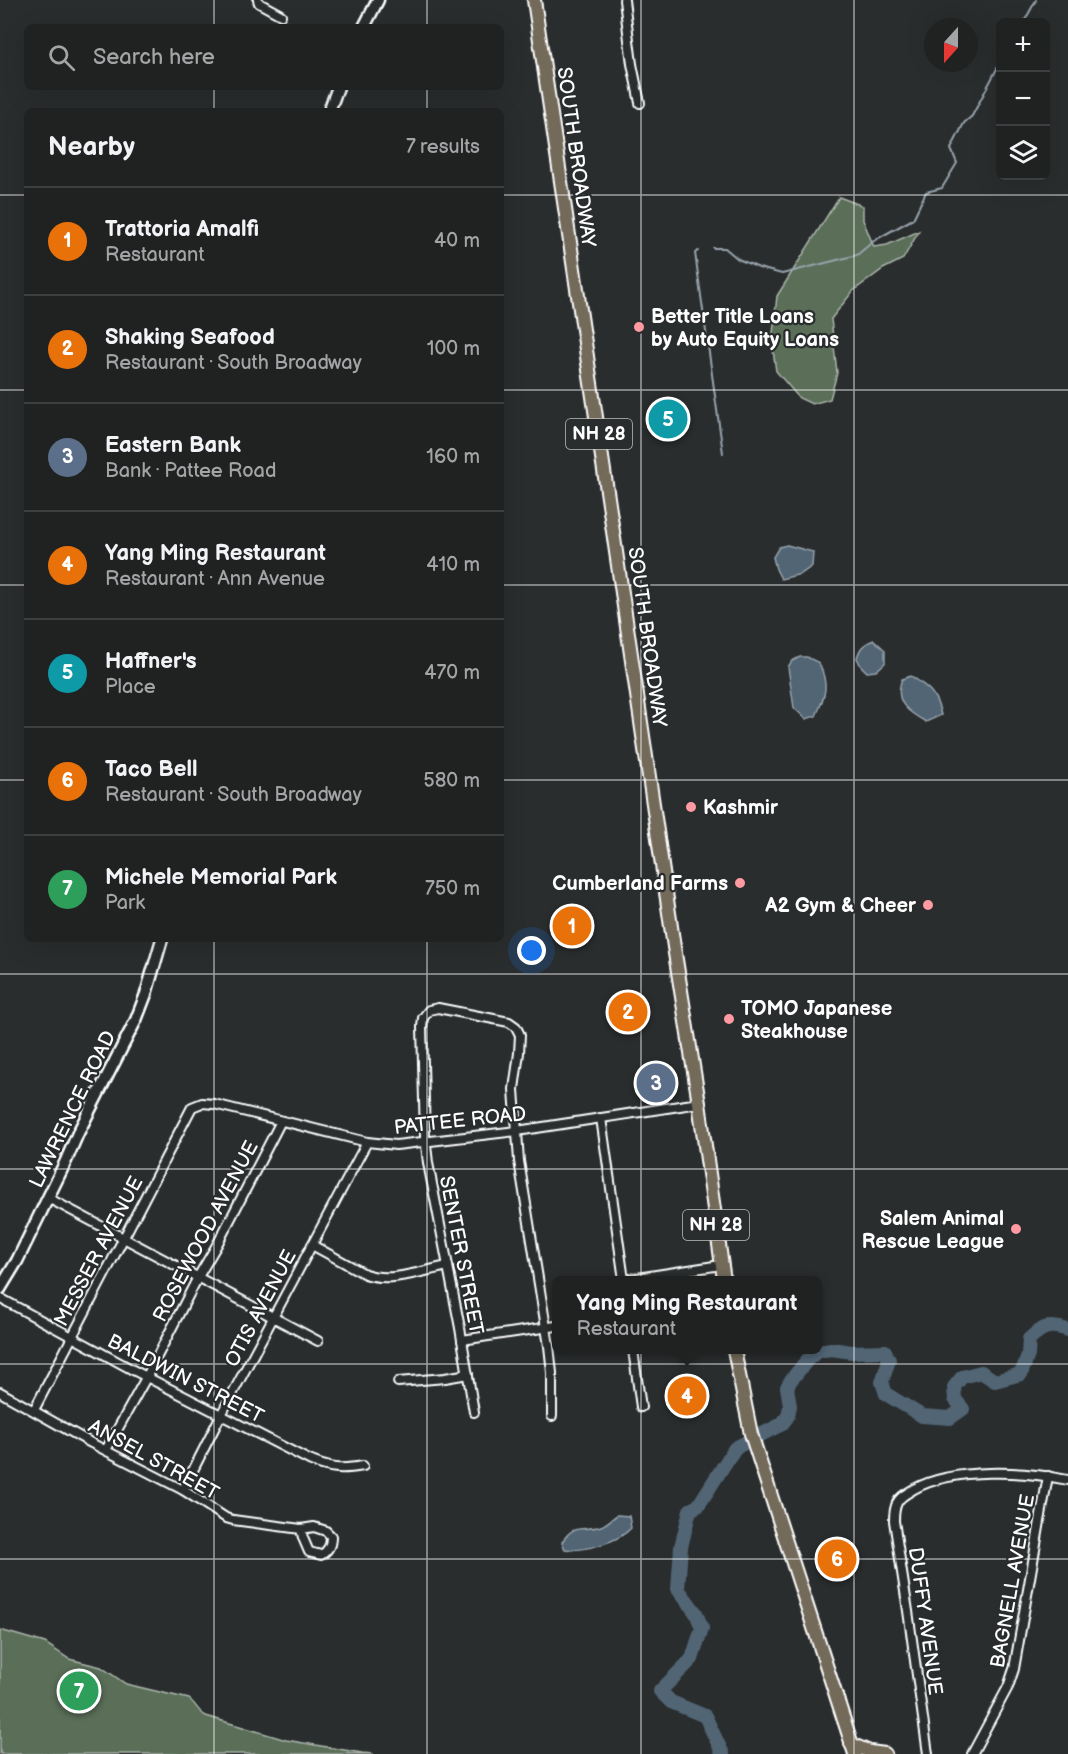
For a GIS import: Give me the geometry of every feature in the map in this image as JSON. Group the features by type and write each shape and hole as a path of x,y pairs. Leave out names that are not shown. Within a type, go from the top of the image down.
{"main road":[{"name":"SOUTH BROADWAY","path":"534,0 723,1276"},
{"path":"735,1354 756,1452 853,1749 885,1754"}],"street":[{"path":"258,0 259,3 281,15"},
{"path":"366,24 378,0"},
{"path":"624,0 632,64 640,103"},
{"path":"330,108 337,90"},
{"name":"LAWRENCE ROAD","path":"0,1289 17,1261 136,1020 161,942"},
{"name":"SENTER STREET","path":"474,1412 426,1142 422,1027 423,1018 429,1010 447,1009 508,1022 516,1027 520,1035 514,1089 517,1131"},
{"name":"PATTEE ROAD","path":"192,1107 202,1103 214,1104 368,1142 396,1145 517,1131 699,1103"},
{"name":"MESSER AVENUE","path":"34,1410 192,1107"},
{"path":"601,1118 623,1276"},
{"name":"ROSEWOOD AVENUE","path":"106,1450 281,1121"},
{"path":"517,1131 519,1161 549,1346 552,1373 552,1416"},
{"name":"OTIS AVENUE","path":"183,1490 368,1142"},
{"path":"48,1198 318,1341"},
{"path":"312,1245 374,1277 391,1278 448,1266"},
{"path":"648,1276 722,1264"},
{"name":"BALDWIN STREET","path":"0,1298 221,1415 323,1466 337,1469 363,1466"},
{"path":"462,1340 552,1327"},
{"path":"634,1354 641,1407"},
{"path":"398,1382 468,1374"},
{"name":"ANSEL STREET","path":"0,1392 183,1490 230,1519 301,1529"},
{"name":"DUFFY AVENUE","path":"928,1754 894,1521 897,1503 902,1496 921,1485 937,1480 973,1474 1021,1473 1048,1476"},
{"path":"1048,1476 1068,1480"},
{"name":"BAGNELL AVENUE","path":"972,1754 1008,1687 1014,1669 1048,1476"}],"green space":[{"path":"839,197 863,206 863,220 874,247 887,245 919,231 903,259 883,269 853,291 831,319 837,373 830,399 812,404 799,398 776,371 772,343 777,296"},
{"path":"0,1630 45,1643 69,1659 101,1667 126,1684 189,1699 206,1716 286,1740 374,1754 0,1754"}],"water":[{"path":"787,545 813,552 812,566 801,574 781,579 773,557 779,547"},
{"path":"874,640 885,650 885,663 876,671 867,672 857,658 863,646"},
{"path":"800,657 807,657 819,663 825,684 824,695 816,716 806,719 794,708 788,667 792,661"},
{"path":"911,676 931,692 937,701 941,715 926,722 904,705 899,694 900,687 902,679"},
{"path":"617,1515 629,1516 631,1528 618,1538 581,1549 565,1549 562,1542 571,1532 601,1526"}],"waterway":[{"path":"1026,18 1036,0"},
{"path":"713,248 725,248 738,259 782,274 857,255 875,240 913,219 926,192 942,188 957,163 951,149 996,71"},
{"path":"698,251 695,253 723,453"},
{"path":"822,1350 885,1351 889,1360 882,1382 886,1394 922,1416 950,1418 963,1409 955,1399 954,1387 962,1377 981,1372 995,1381 1021,1374 1028,1355 1029,1339 1047,1327 1068,1330"},
{"path":"723,1754 705,1716 671,1702 660,1691 692,1659 702,1628 696,1613 678,1589 681,1547 690,1510 698,1506 735,1448 782,1424 788,1416 790,1406 787,1387 809,1358 815,1354"}],"place":[{"name":"Better Title Loans by Auto Equity Loans","path":"639,327"},
{"name":"Haffner's","path":"668,419"},
{"name":"Kashmir","path":"691,807"},
{"name":"Cumberland Farms","path":"740,883"},
{"name":"A2 Gym & Cheer","path":"928,905"},
{"name":"Trattoria Amalfi","path":"572,926"},
{"name":"Shaking Seafood","path":"628,1012"},
{"name":"TOMO Japanese Steakhouse","path":"729,1019"},
{"name":"Eastern Bank","path":"656,1083"},
{"name":"Salem Animal Rescue League","path":"1016,1229"},
{"name":"Yang Ming Restaurant","path":"687,1396"},
{"name":"Taco Bell","path":"837,1559"},
{"name":"Michele Memorial Park","path":"79,1691"}]}
